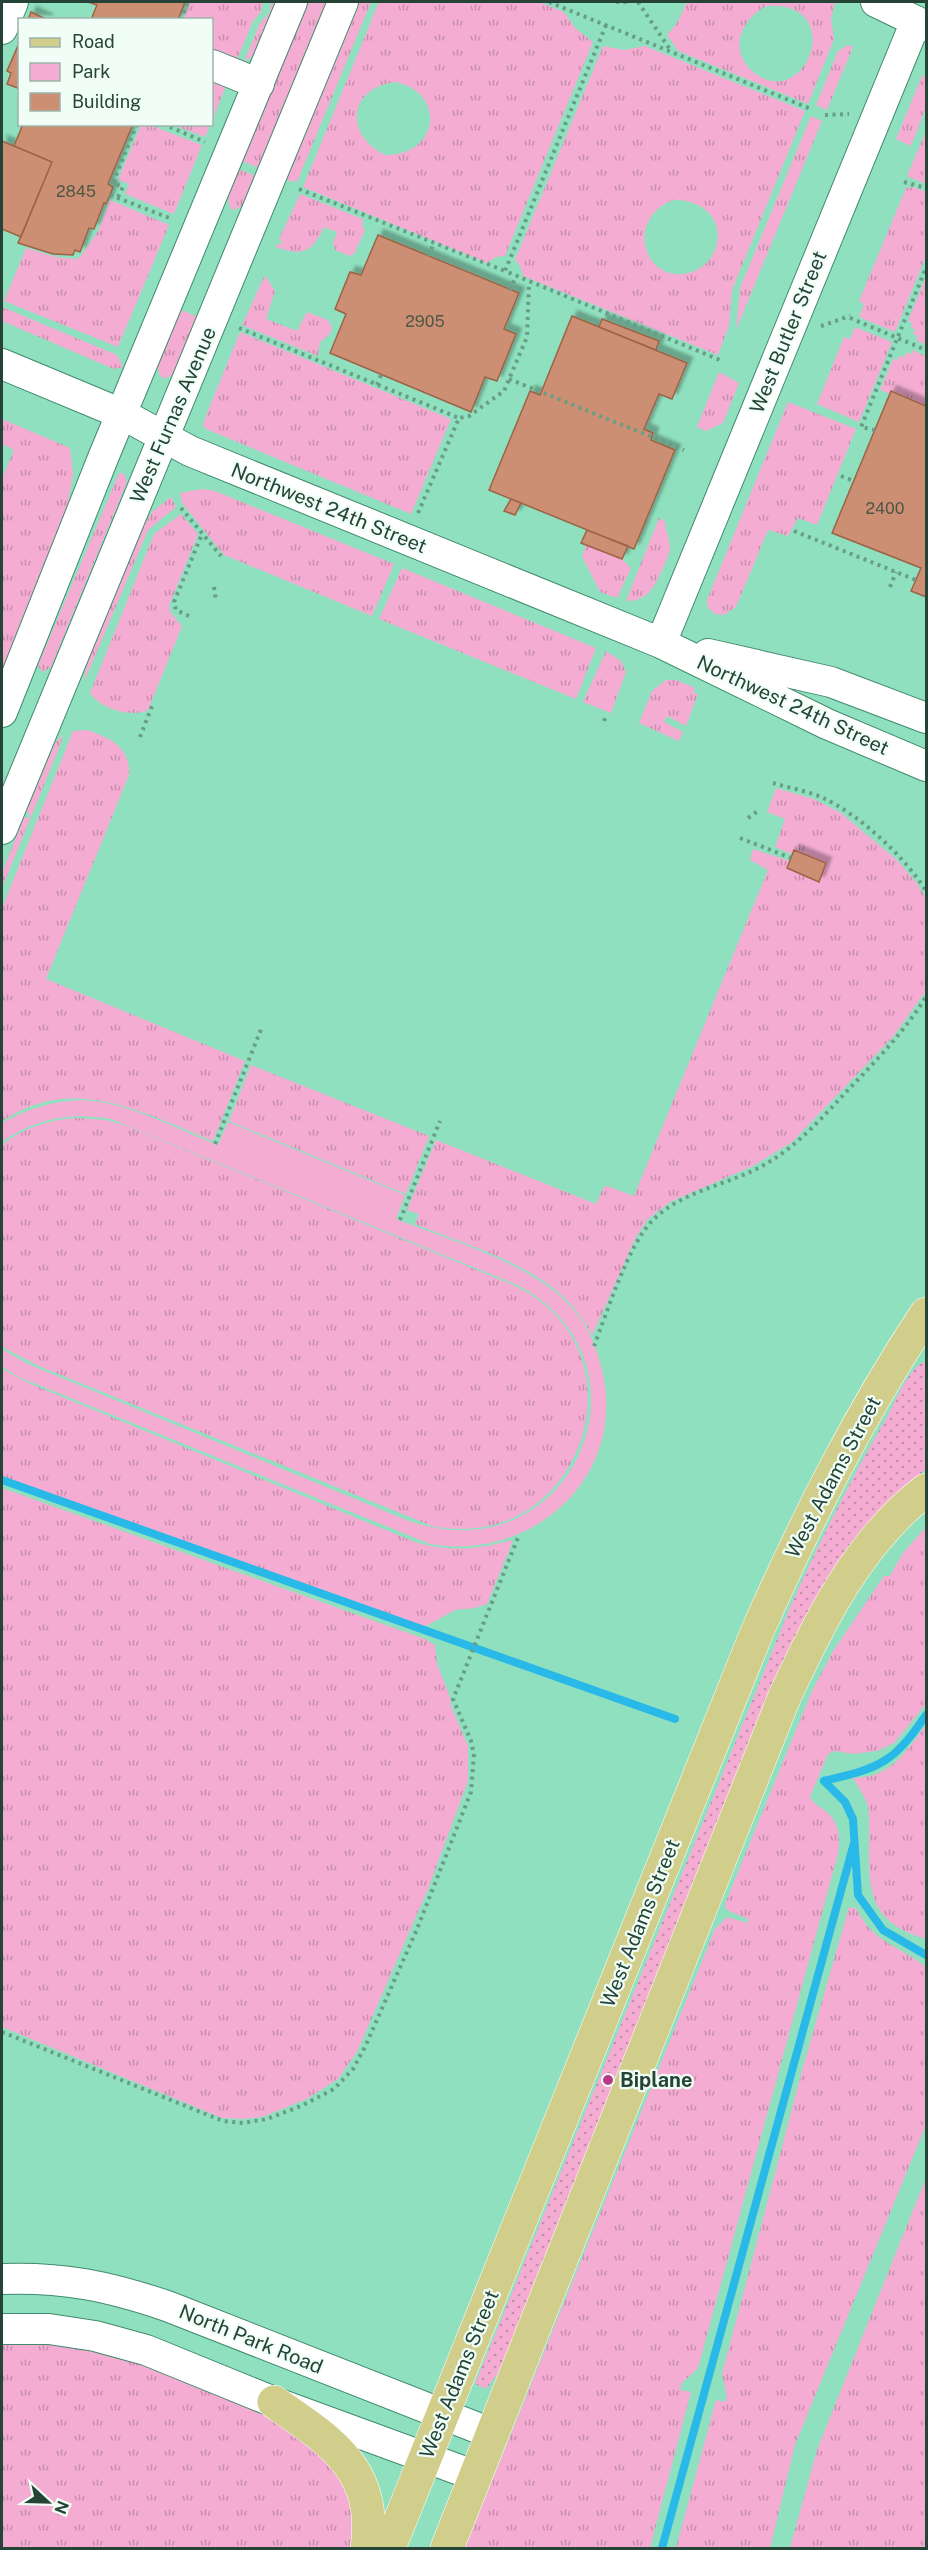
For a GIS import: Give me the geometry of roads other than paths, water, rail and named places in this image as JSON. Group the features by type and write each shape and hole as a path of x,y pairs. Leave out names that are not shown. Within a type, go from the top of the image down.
{"main road":[{"name":"West Adams Street","path":"389,2548 730,1698 795,1547 839,1457 893,1363 927,1314"},
{"path":"447,2548 789,1688 834,1597 875,1540 915,1499 927,1490"},
{"path":"274,2402 326,2439 345,2456 359,2478 368,2512 370,2530 367,2548"}],"street":[{"path":"2,29 13,2"},
{"path":"2,712 122,414 187,224 259,84 292,2"},
{"name":"West Furnas Avenue","path":"2,829 343,2"},
{"path":"876,2 921,24"},
{"name":"West Butler Street","path":"660,643 921,24"},
{"path":"213,65 259,84"},
{"path":"187,224 242,246"},
{"name":"Northwest 24th Street","path":"2,364 122,414 190,451 660,643 828,724 927,766"},
{"name":"Northwest 24th Street","path":"660,643 831,682 927,718"},
{"name":"North Park Road","path":"2,2279 80,2282 119,2290 167,2306 493,2434"},
{"path":"2,2329 49,2329 95,2336 146,2350 274,2402 476,2476"}],"waterway":[{"path":"2,1480 675,1719"},
{"path":"824,1781 862,1771 884,1761 902,1746 926,1715"},
{"path":"824,1781 845,1802 853,1819 858,1895 883,1930 926,1955"},
{"path":"662,2548 854,1843"}],"place":[{"name":"Biplane","path":"608,2080"}]}
